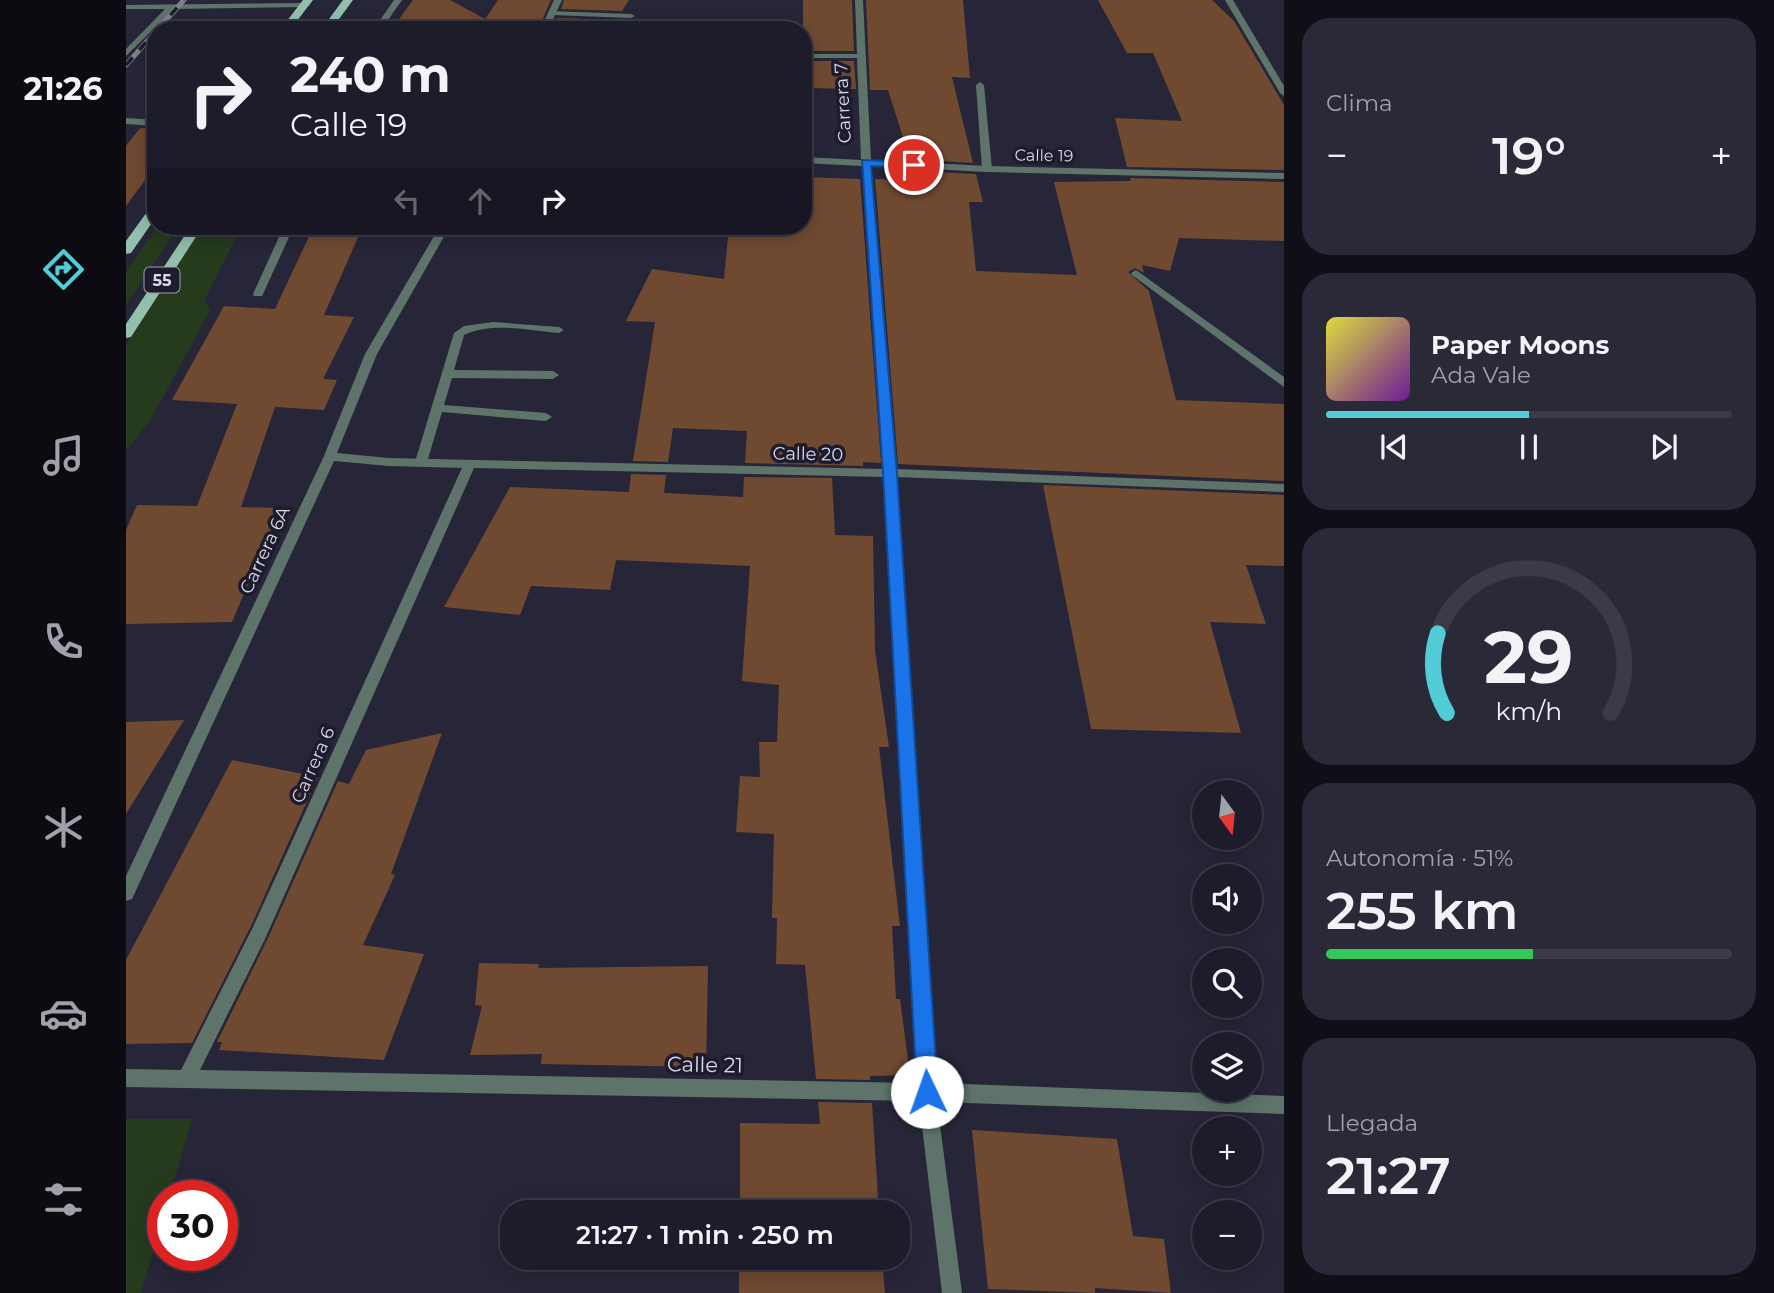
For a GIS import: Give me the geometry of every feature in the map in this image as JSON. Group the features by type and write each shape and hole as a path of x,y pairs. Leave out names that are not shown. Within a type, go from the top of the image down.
{"main road":[{"path":"333,21 348,0"},
{"path":"292,21 306,2"},
{"name":"55","path":"126,250 147,221"},
{"name":"55","path":"126,334 191,235"}],"street":[{"path":"383,21 398,0"},
{"path":"548,21 558,0"},
{"name":"Carrera 7","path":"859,0 866,162 890,473 927,1092 952,1293"},
{"path":"1229,0 1284,93"},
{"path":"126,7 306,2"},
{"path":"158,21 172,6"},
{"path":"552,13 631,16"},
{"path":"126,54 147,32"},
{"path":"812,56 860,56"},
{"path":"980,85 987,169"},
{"path":"126,121 147,122"},
{"name":"Calle 19","path":"812,160 987,169 1284,176"},
{"path":"258,295 285,235"},
{"name":"Carrera 6A","path":"126,894 330,456 371,354 441,235"},
{"path":"1136,273 1284,383"},
{"path":"421,462 457,337 463,330 486,326 559,330"},
{"path":"448,374 553,375"},
{"path":"438,408 546,417"},
{"name":"Calle 20","path":"330,456 470,464 890,473 1284,488"},
{"name":"Carrera 6","path":"186,1080 259,933 470,464"},
{"name":"Calle 21","path":"126,1078 927,1092 1284,1105"}],"green space":[{"path":"152,235 173,235 126,305 126,272"},
{"path":"197,235 237,235 204,301 211,309 150,421 126,450 126,345"},
{"path":"126,1119 192,1119 174,1180 147,1180 148,1271 141,1293 126,1293"}],"building":[{"path":"413,0 450,0 485,19 498,0 551,0 542,21 398,21"},
{"path":"564,0 629,0 622,11 561,9"},
{"path":"803,0 852,0 854,51 812,51 812,21 803,21"},
{"path":"866,0 963,0 970,78 952,77 973,163 910,159 888,90 870,90"},
{"path":"1098,0 1212,0 1234,21 1284,105 1284,170 1127,167 1115,118 1182,121 1153,53 1127,53"},
{"path":"557,18 617,20 616,21 556,21"},
{"path":"812,61 854,61 856,89 812,88"},
{"path":"140,128 147,128 147,177 126,206 126,146"},
{"path":"914,171 976,174 983,202 969,202 976,271 1077,275 1054,182 1131,181 1130,178 1284,182 1284,241 1179,238 1170,271 1142,265 1144,273 1135,268 1128,272 1149,291 1176,400 1284,404 1284,481 898,464 875,179 907,180 916,178"},
{"path":"812,177 860,179 881,463 863,462 863,466 745,463 747,431 673,428 668,462 633,461 655,322 626,321 652,269 724,279 728,235 812,235"},
{"path":"310,235 359,235 324,315 354,317 323,379 337,380 324,410 275,407 241,507 280,508 232,622 126,624 126,530 137,505 197,506 237,404 172,400 224,306 275,309"},
{"path":"631,474 666,475 664,493 743,497 744,477 832,478 835,535 873,536 875,651 889,747 879,747 900,926 892,926 896,999 900,999 910,1075 870,1076 870,1080 816,1079 805,965 776,964 777,918 772,918 774,834 736,832 740,776 760,777 759,742 777,742 779,685 742,681 750,566 616,560 610,590 531,586 520,615 444,607 510,487 629,492"},
{"path":"1043,485 1284,495 1284,566 1246,565 1266,624 1210,622 1241,733 1091,729"},
{"path":"184,720 126,814 126,722"},
{"path":"442,733 391,874 395,875 363,945 424,954 384,1060 219,1050 222,1042 217,1042 267,940 338,781 349,784 366,750"},
{"path":"232,760 318,777 251,926 192,1043 126,1044 126,960"},
{"path":"479,963 539,964 538,968 708,966 706,1067 541,1064 542,1054 470,1055 482,1006 475,1005"},
{"path":"818,1102 872,1103 878,1200 740,1200 740,1123 820,1124"},
{"path":"972,1130 1117,1139 1133,1236 1164,1239 1171,1293 1095,1288 1095,1293 988,1289"},
{"path":"739,1270 883,1270 885,1293 739,1293"}],"railway":[{"path":"165,21 184,0"},
{"path":"126,65 147,41"}],"route":[{"path":"914,165 866,162 890,473 927,1092"}]}
